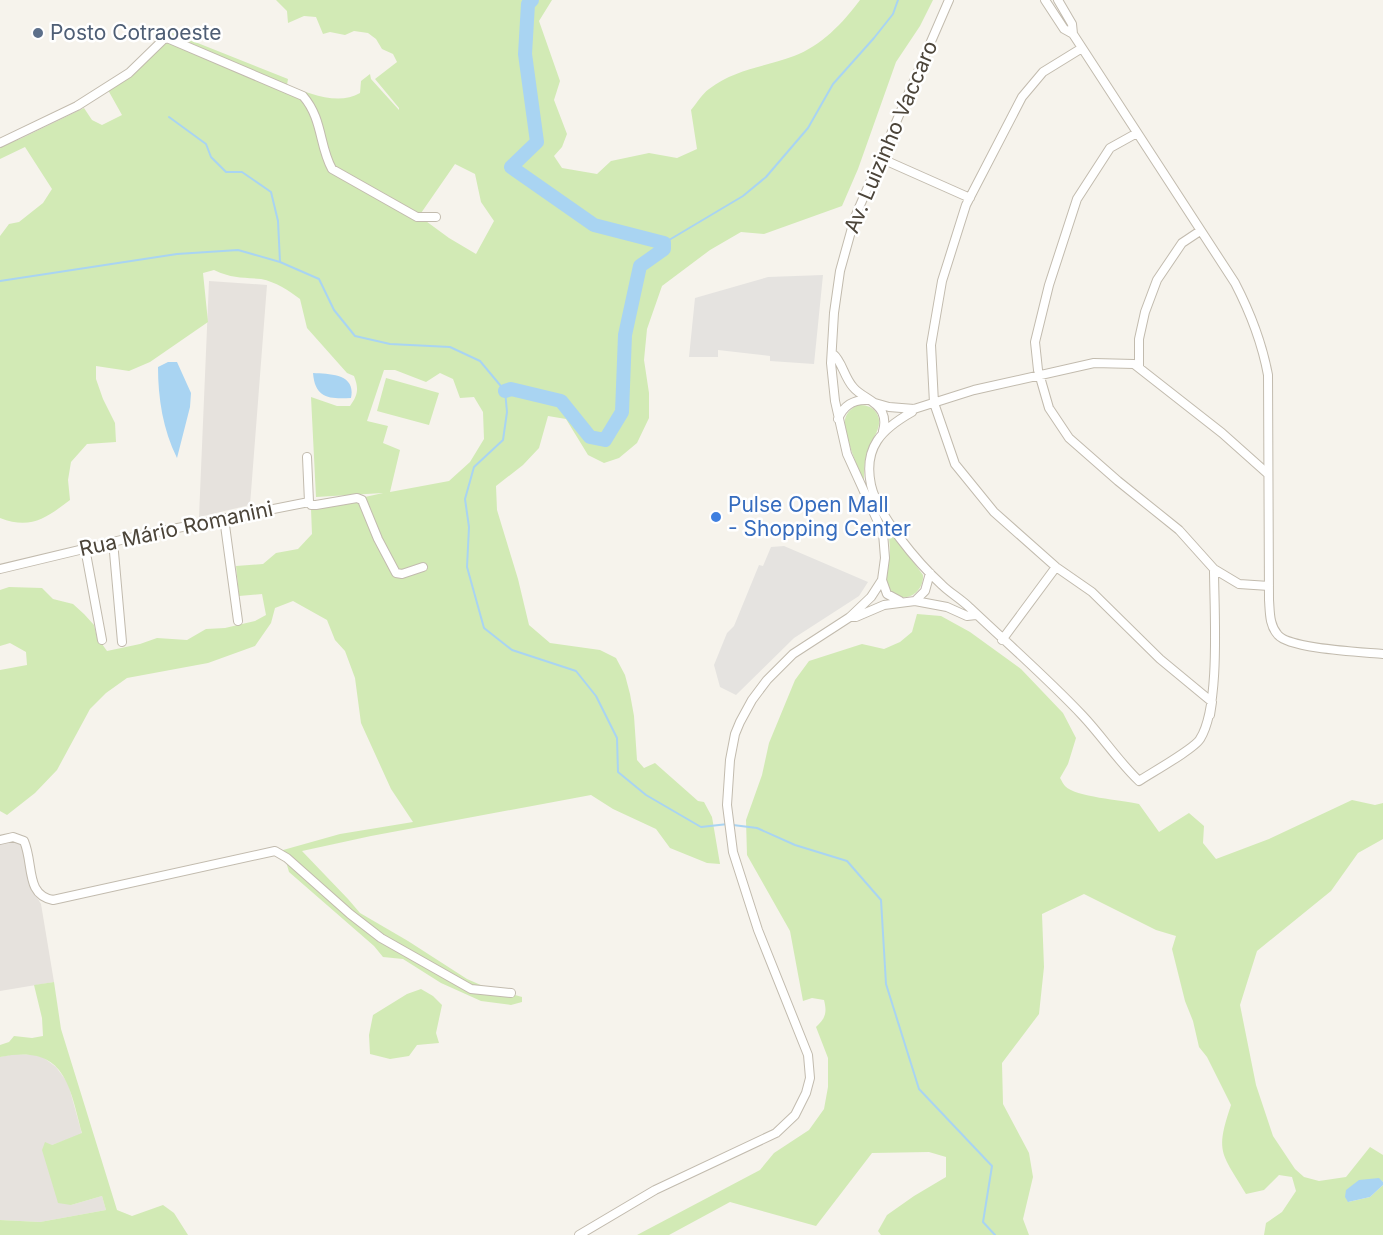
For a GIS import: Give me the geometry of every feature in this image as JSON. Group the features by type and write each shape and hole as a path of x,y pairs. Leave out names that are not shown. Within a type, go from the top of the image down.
{"street":[{"name":"Av. Luizinho Vaccaro","path":"882,580 885,558 883,533 853,470 838,420 831,363 835,302 844,252 855,217 949,0"},
{"path":"1045,0 1064,29 1073,34"},
{"path":"1058,0 1072,24 1073,34 1235,283 1263,350 1268,375 1271,623 1279,637 1293,644 1383,654"},
{"path":"0,143 77,106 122,78 167,38 303,96 311,105 332,169 417,217 436,217"},
{"path":"1082,48 1043,72 1022,97 970,198 942,281 931,345 934,403 955,464 994,512 1056,567 1092,592 1160,659 1212,702"},
{"path":"1137,134 1110,148 1077,199 1049,285 1035,342 1040,375 1049,408 1069,438 1179,530 1214,569 1239,584 1269,586"},
{"path":"880,158 970,198"},
{"path":"1139,367 1139,339 1144,312 1156,280 1182,243 1200,231"},
{"path":"833,354 838,358 851,385 872,402 884,417 883,431 870,460 870,477 874,493 896,531 930,573 1083,715 1139,781 1200,741 1210,715 1214,569"},
{"path":"838,420 843,410 859,400 889,407 914,409 974,390 1094,363 1134,364 1268,474"},
{"path":"883,431 914,409"},
{"path":"307,457 309,502"},
{"name":"Rua Mário Romanini","path":"0,569 113,541 224,518 309,502 311,505 316,505 357,498 362,500 378,539 396,573 402,574 423,567"},
{"path":"224,518 238,621"},
{"path":"113,541 122,642"},
{"path":"85,548 102,640"},
{"path":"1002,640 1056,567"},
{"path":"915,601 926,591 930,573"},
{"path":"882,580 887,594 895,600 904,602"},
{"path":"579,1235 655,1190 776,1132 795,1115 804,1100 810,1078 808,1055 762,939 733,852 728,821 728,780 732,747 735,734 752,700 766,680 803,647 850,617 871,597 882,580"},
{"path":"850,617 884,605 915,601 947,607 967,616 976,615"},
{"path":"0,840 13,837 24,841 35,890 42,898 53,900 275,851 287,858 381,939 471,989 511,993"}],"shaded area":[{"path":"823,275 814,364 770,361 770,356 718,350 718,357 689,357 695,298 768,277"},
{"path":"209,281 267,285 250,505 199,517"},
{"path":"784,546 868,582 859,596 794,638 736,695 720,687 714,665 727,633 734,626 759,565 763,566 771,547"},
{"path":"14,840 22,843 33,891 41,904 54,982 0,991 0,843"},
{"path":"14,1054 40,1055 56,1067 68,1083 82,1134 52,1145 71,1205 102,1196 106,1210 40,1222 0,1220 0,1057"}],"green space":[{"path":"276,0 552,0 539,21 560,81 554,100 567,134 562,147 554,156 562,168 597,174 611,161 649,153 677,158 697,149 691,110 706,91 729,77 804,52 839,25 860,0 933,0 920,26 896,62 858,169 842,206 764,234 741,232 710,250 662,286 647,329 644,360 649,393 649,418 637,443 619,458 604,463 588,455 566,419 548,416 539,448 523,465 496,486 497,510 529,625 550,643 600,650 616,658 625,675 630,694 637,760 644,768 655,763 698,801 704,802 712,817 720,864 707,863 670,848 656,829 613,809 591,795 302,851 360,913 467,979 522,997 522,1002 511,1005 481,1001 441,983 403,959 383,957 374,946 289,872 285,858 276,852 340,834 413,822 391,789 361,723 355,678 345,651 335,640 327,620 293,601 275,608 271,623 255,646 208,663 127,678 106,693 90,709 57,770 35,793 7,815 0,811 0,670 27,665 26,652 10,643 0,646 0,590 9,587 42,588 53,599 73,604 94,625 97,637 107,651 157,638 187,640 206,629 225,628 255,621 266,615 262,594 239,596 236,566 263,564 276,553 298,549 312,534 311,509 383,493 316,497 311,397 337,406 350,406 357,392 354,376 347,373 307,328 300,299 266,280 232,276 214,270 203,273 208,322 150,362 129,371 96,366 96,379 115,423 116,442 87,444 71,462 68,480 70,500 38,520 21,523 0,518 0,236 9,224 19,222 43,203 52,189 25,147 0,159 0,146 20,139 84,108 92,120 102,125 122,115 108,90 170,32 288,79 287,85 323,97 342,98 360,93 361,81 370,74 371,79 399,110 375,79 397,62 393,54 382,49 376,39 368,33 354,31 345,35 330,32 323,34 316,17 304,16 288,23 287,11","holes":["455,164 475,174 481,202 494,221 476,254 419,216","384,370 395,370 426,382 440,373 453,379 460,398 474,397 483,412 484,439 470,462 449,481 390,492 400,450 383,443 388,426 367,421"]},
{"path":"386,378 439,393 429,425 377,411"},
{"path":"858,405 872,408 879,421 864,466 864,483 845,425 847,414"},
{"path":"888,528 923,575 921,587 908,597 897,596 887,585 890,552"},
{"path":"917,614 941,616 970,632 1021,669 1063,713 1076,738 1068,764 1060,778 1065,786 1078,793 1139,804 1159,832 1189,813 1204,826 1203,843 1216,859 1269,839 1352,800 1375,805 1383,803 1383,839 1358,853 1331,891 1257,951 1240,1005 1256,1085 1273,1136 1295,1169 1304,1177 1319,1181 1346,1177 1370,1147 1383,1155 1383,1182 1379,1179 1348,1202 1370,1197 1383,1185 1383,1235 1264,1235 1266,1223 1282,1212 1296,1191 1292,1177 1279,1175 1264,1190 1246,1194 1226,1160 1222,1143 1231,1105 1207,1057 1199,1047 1172,949 1176,936 1156,930 1084,894 1042,914 1044,967 1039,1014 1002,1063 1003,1104 1029,1153 1033,1177 1023,1219 1029,1235 881,1235 878,1231 887,1215 946,1177 946,1157 929,1152 872,1153 816,1226 730,1202 669,1235 637,1235 760,1170 774,1153 809,1130 824,1109 828,1087 828,1058 816,1027 825,1015 824,1000 812,998 803,1001 790,931 747,855 746,820 762,775 769,743 795,680 809,661 862,644 884,649 900,642 912,632"},
{"path":"54,982 61,1029 117,1210 132,1216 163,1205 174,1213 188,1235 0,1235 0,1220 40,1222 106,1210 102,1196 71,1205 58,1203 42,1150 45,1142 52,1145 82,1133 73,1098 60,1071 51,1062 38,1056 21,1054 0,1057 0,1045 9,1042 14,1036 32,1038 43,1036 42,1018 34,985"},
{"path":"421,989 442,1005 436,1033 439,1043 417,1045 409,1056 390,1059 370,1054 369,1035 373,1015 407,994"}],"water":[{"path":"168,362 177,362 191,393 190,407 177,458 162,414 159,390 158,367"},
{"path":"313,373 334,375 346,380 352,390 351,398 336,398 320,393 314,382"},
{"path":"1379,1178 1383,1185 1370,1197 1348,1202 1345,1197 1346,1190 1359,1180"}],"waterway":[{"path":"505,391 511,389 561,401 590,437 605,440 622,412 625,335 640,266 664,249 664,243 594,225 511,167 537,142 525,54 528,4 532,0"},
{"path":"664,243 743,196 766,177 808,128 833,84 893,14 898,0"},
{"path":"169,117 206,144 211,157 226,172 242,172 271,192 278,221 280,262"},
{"path":"0,281 177,254 238,250 280,262 319,279 334,310 355,336 390,344 450,347 480,361 505,391 507,412 503,440 474,467 465,499 469,527 467,567 484,628 512,650 576,671 596,696 617,738 618,772 646,795 701,827 728,824"},
{"path":"733,825 757,828 795,845 847,861 881,900 886,984 919,1089 992,1166 983,1222 995,1235"}],"place":[{"name":"Posto Cotraoeste","path":"38,33"},
{"name":"Pulse Open Mall - Shopping Center","path":"716,517"}]}
